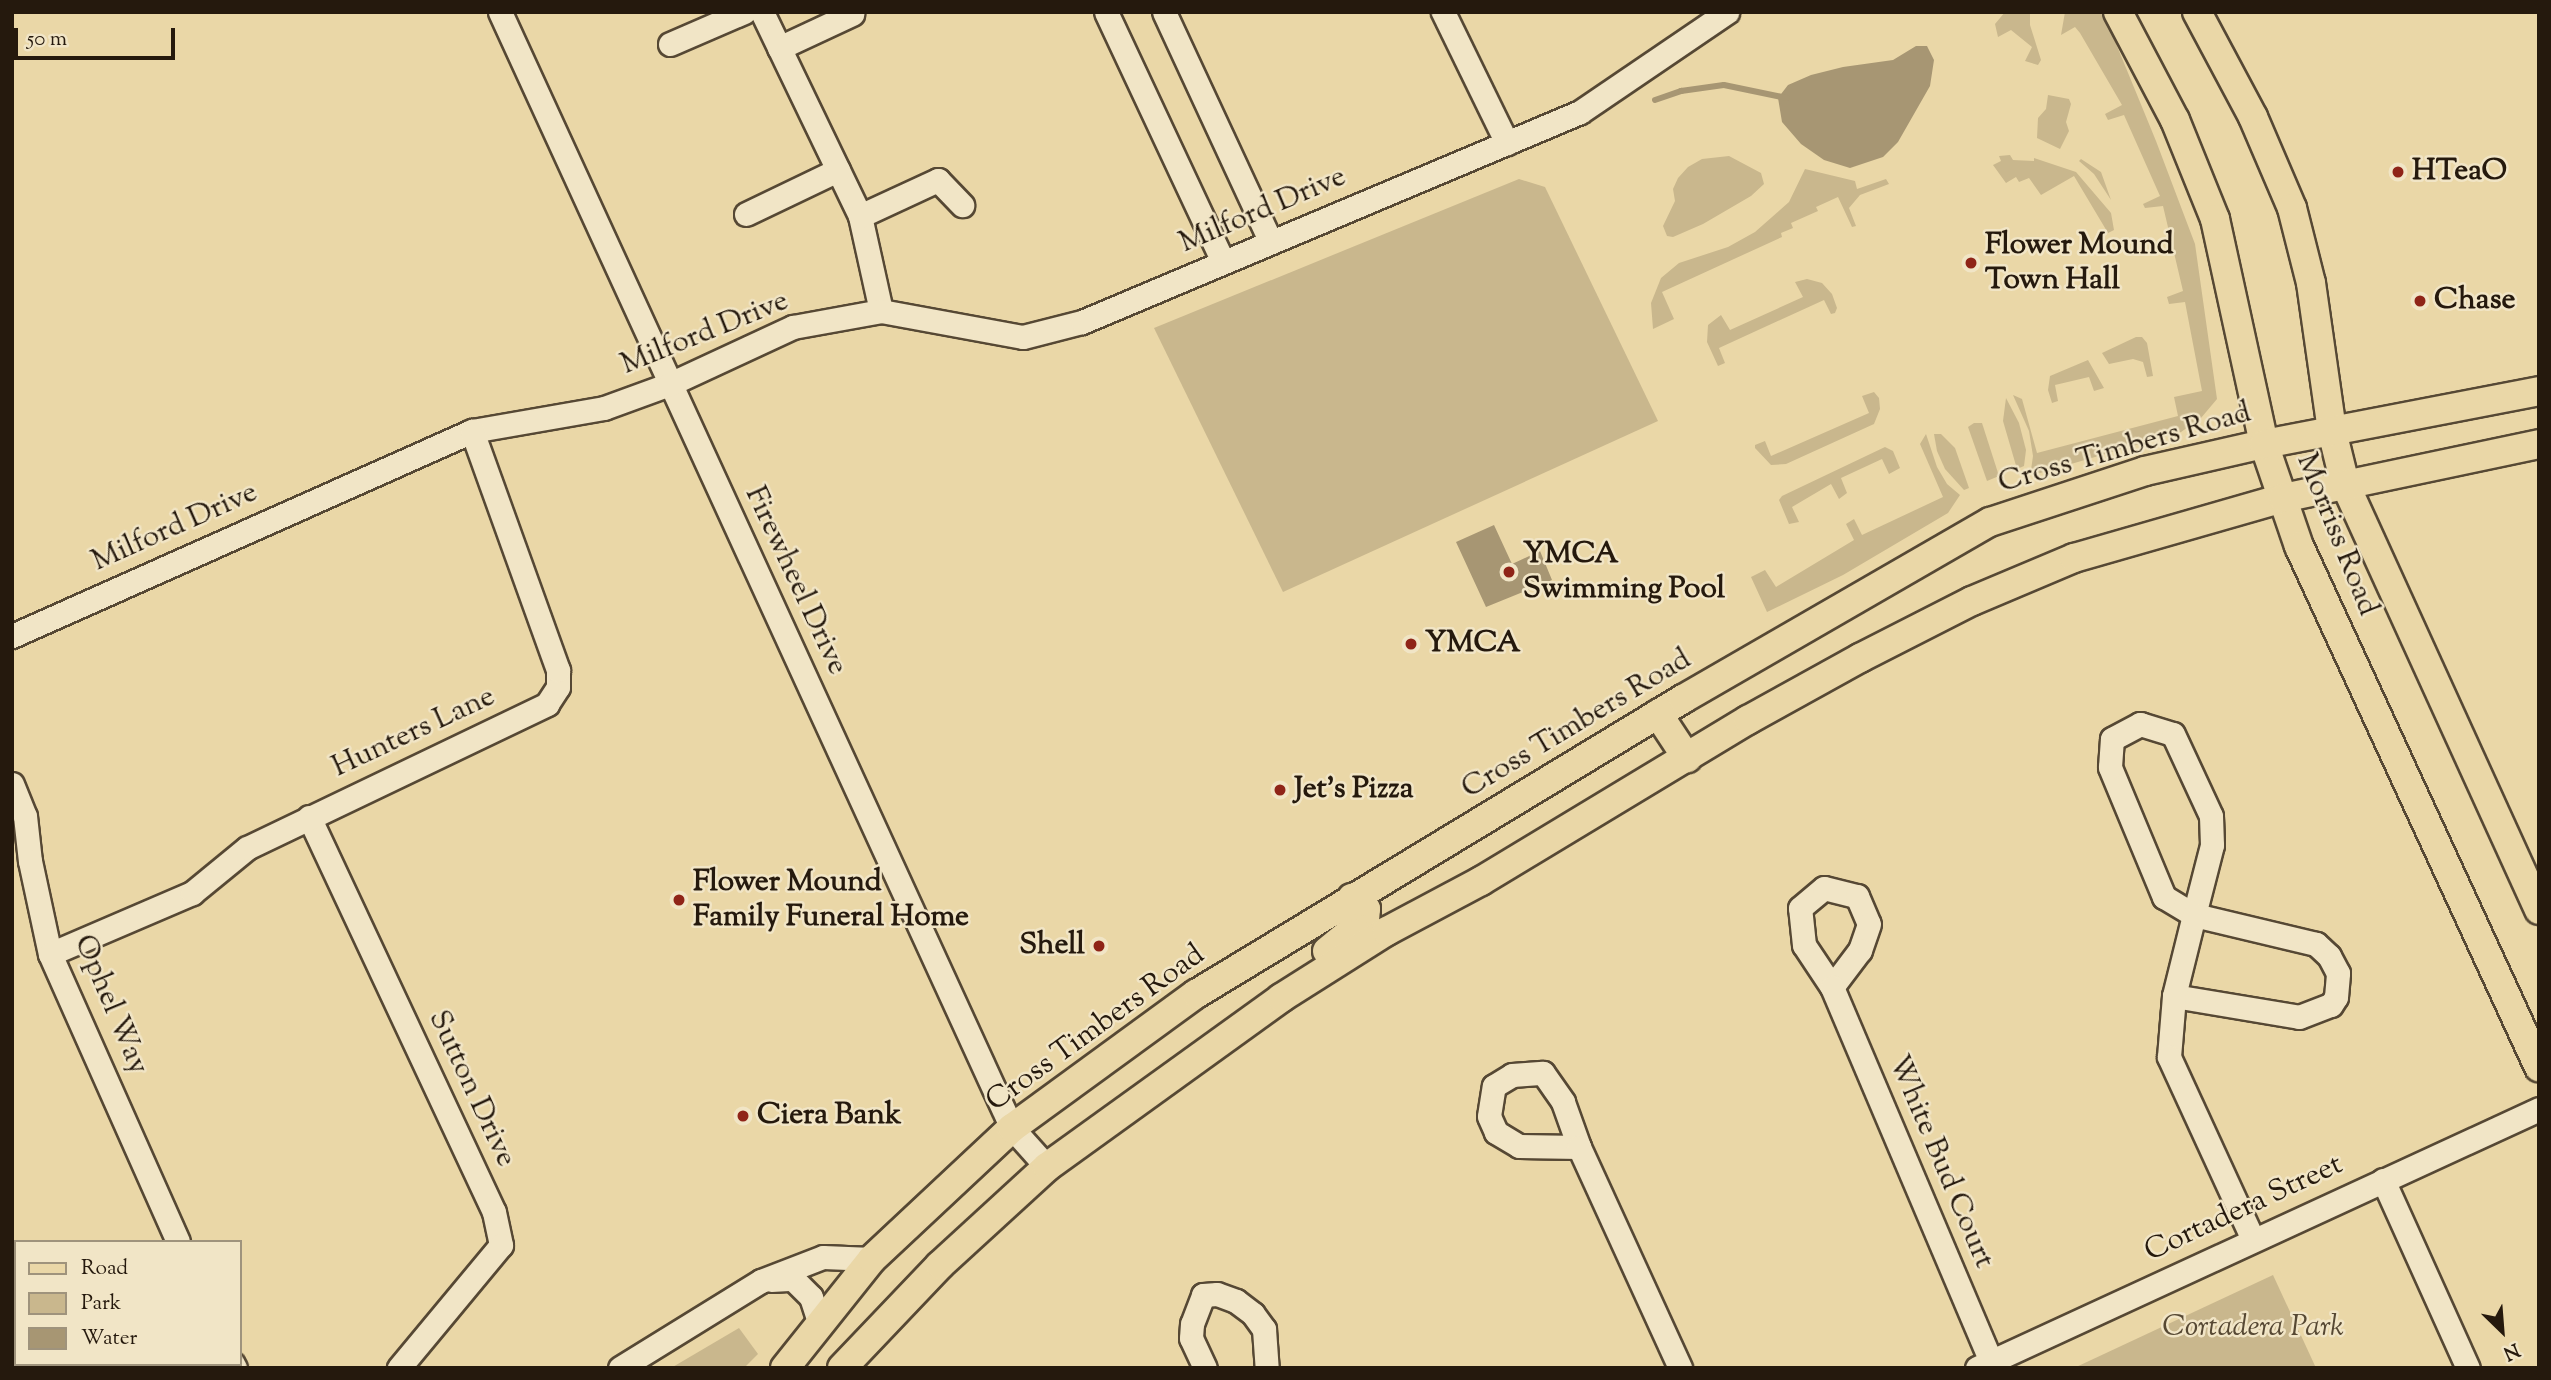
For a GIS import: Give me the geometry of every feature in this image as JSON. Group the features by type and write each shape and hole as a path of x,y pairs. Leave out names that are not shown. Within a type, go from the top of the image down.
{"main road":[{"name":"Morriss Road","path":"2118,12 2175,120 2215,219 2264,444 2299,546 2539,1067"},
{"name":"Morriss Road","path":"2197,12 2253,117 2291,208 2311,283 2332,431 2345,484 2539,910"},
{"name":"Cross Timbers Road","path":"785,1368 872,1259 1012,1128 1196,994 1658,714 1990,522 2145,471 2264,444 2539,391"},
{"path":"842,1368 940,1265 1047,1167 1281,998 1387,931 1481,881 1860,658 1972,601 2074,558 2283,498 2539,444"},
{"path":"1658,714 1687,758"},
{"path":"1281,998 1308,966 1364,920 1366,909 1362,902 1352,898"}],"street":[{"name":"Firewheel Drive","path":"500,12 1012,1128 1047,1167"},
{"path":"670,44 744,12"},
{"path":"762,12 860,216 881,311"},
{"path":"1106,12 1223,262"},
{"path":"1164,12 1271,242"},
{"path":"1443,12 1507,143"},
{"name":"Milford Drive","path":"12,636 471,430 604,408 670,384 793,327 881,311 1023,337 1082,322 1580,112 1727,12"},
{"path":"779,48 852,14"},
{"path":"746,214 838,170"},
{"path":"860,216 938,180 962,205"},
{"name":"Hunters Lane","path":"50,954 192,893 247,848 547,704 558,687 558,670 471,430"},
{"path":"2174,996 2299,1017 2331,1005 2336,997 2338,972 2329,956 2316,944 2194,915 2164,897 2110,767 2112,739 2140,724 2173,734 2211,816 2212,845 2194,915 2174,996 2169,1057 2253,1240"},
{"name":"Ophel Way","path":"12,784 24,816 21,863 50,954 177,1240"},
{"name":"Sutton Drive","path":"309,817 494,1213 501,1245 399,1368"},
{"name":"White Bud Court","path":"1832,987 1984,1365"},
{"name":"Cortadera Street","path":"1984,1365 2539,1109"},
{"path":"1579,1147 1680,1368"},
{"path":"2383,1180 2468,1368"},
{"path":"620,1368 761,1281 823,1257 872,1259"},
{"path":"761,1281 793,1279 811,1297 820,1324"},
{"path":"1205,1368 1191,1338 1192,1324 1203,1295 1217,1294 1236,1301 1253,1314 1264,1329 1267,1368"}],"green space":[{"path":"2005,12 2030,13 2030,25 2041,60 2038,65 2025,61 2032,47 2011,30 1998,37 1995,24"},
{"path":"2065,12 2103,12 2156,141 2195,244 2217,399 2201,418 2181,432 2040,473 2031,470 2033,456 2029,431 2013,395 2022,399 2037,453 2178,416 2174,397 2202,391 2185,302 2169,304 2167,297 2183,291 2163,206 2145,208 2143,204 2160,196 2124,115 2108,120 2105,114 2122,105 2080,33 2075,27 2061,35"},
{"path":"2048,95 2069,99 2071,104 2066,122 2069,131 2060,149 2037,138 2038,118 2046,109"},
{"path":"2010,155 2013,160 2034,161 2034,158 2076,172 2111,213 2114,230 2108,233 2074,176 2041,195 2029,178 2019,182 2016,177 2006,183 1993,165 2001,161 1999,156"},
{"path":"1729,156 1761,173 1764,184 1751,196 1703,224 1673,237 1667,236 1663,226 1675,201 1673,189 1678,178 1688,167 1702,159"},
{"path":"2081,159 2101,172 2111,200 2094,174 2079,161"},
{"path":"1805,169 1855,181 1857,189 1886,179 1889,184 1860,195 1849,208 1856,226 1852,227 1838,197 1816,207 1818,211 1791,223 1793,228 1781,233 1782,237 1662,292 1674,319 1653,329 1651,303 1661,278 1679,263 1728,247 1755,232 1789,202"},
{"path":"1519,179 1545,187 1658,421 1283,592 1154,328"},
{"path":"1807,279 1822,283 1832,294 1837,308 1835,313 1831,314 1824,300 1719,348 1725,363 1718,366 1707,342 1708,325 1721,315 1730,330 1803,297 1795,282"},
{"path":"2136,337 2142,337 2147,343 2153,376 2147,377 2143,362 2133,359 2109,364 2102,353"},
{"path":"2088,360 2104,388 2094,391 2089,377 2055,385 2058,401 2052,403 2048,390 2050,376"},
{"path":"1874,392 1879,398 1880,409 1874,424 1786,464 1771,465 1755,448 1755,445 1765,441 1771,456 1869,413 1862,396"},
{"path":"2006,398 2019,423 2026,450 2024,466 2017,469 2003,421"},
{"path":"1974,423 1982,423 1999,476 1987,481 1968,427"},
{"path":"1926,434 1937,467 1947,484 1960,495 1948,513 1843,575 1767,612 1751,577 1765,570 1776,587 1854,540 1846,524 1854,519 1862,535 1943,497 1920,444"},
{"path":"1934,434 1941,434 1955,448 1969,488 1964,490 1945,469 1937,451"},
{"path":"1885,447 1893,451 1900,468 1889,474 1882,459 1841,478 1847,493 1839,499 1831,484 1792,507 1799,522 1789,524 1779,500 1782,496"},
{"name":"Cortadera Park","path":"2273,1275 2316,1368 2074,1368"},
{"path":"739,1328 758,1354 744,1368 671,1368"}],"water":[{"path":"1916,46 1927,46 1934,60 1930,86 1898,142 1883,157 1850,168 1824,160 1801,144 1782,122 1778,98 1788,85 1811,75 1843,67 1893,60"},
{"name":"YMCA Swimming Pool","path":"1494,525 1512,564 1540,551 1552,580 1486,607 1456,542"}],"waterway":[{"path":"1655,100 1681,91 1724,85 1787,98"}],"place":[{"name":"HTeaO","path":"2398,172"},
{"name":"Flower Mound Town Hall","path":"1971,263"},
{"name":"Chase","path":"2420,301"},
{"name":"YMCA Swimming Pool","path":"1509,572"},
{"name":"YMCA","path":"1411,644"},
{"name":"Jet's Pizza","path":"1280,790"},
{"name":"Flower Mound Family Funeral Home","path":"679,900"},
{"name":"Shell","path":"1099,946"},
{"name":"Ciera Bank","path":"743,1116"}]}
